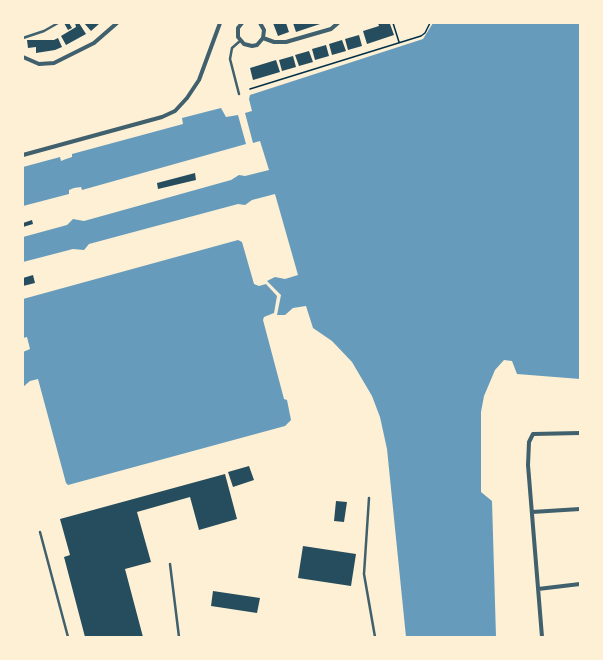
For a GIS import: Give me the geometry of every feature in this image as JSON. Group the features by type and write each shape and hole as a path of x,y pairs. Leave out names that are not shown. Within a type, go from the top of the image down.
{"street":[{"path":"23,58 39,64 54,63 94,43 117,23"},
{"path":"23,155 162,117 174,111 187,98 199,80 220,23"},
{"path":"242,23 237,33 240,41 244,44 252,46 257,44 263,38 264,30 260,23"},
{"path":"263,38 274,42 286,42 332,29 338,23"},
{"path":"542,637 528,465 529,442 533,434 580,433"},
{"path":"532,512 580,509"},
{"path":"538,589 580,584"}],"lane":[{"path":"23,38 44,31 58,23"},
{"path":"239,94 230,59 232,48 240,41"},
{"path":"369,498 364,574 375,637"},
{"path":"40,532 68,637"},
{"path":"170,564 179,637"}],"path":[{"path":"393,23 399,43"},
{"path":"250,89 421,36 425,33 430,23"}],"water":[{"path":"433,23 580,23 580,379 517,374 512,361 504,360 495,370 484,396 481,412 481,492 492,501 496,637 406,637 387,449 380,417 372,396 352,362 332,341 313,328 306,306 293,308 285,315 277,315 281,295 267,281 275,277 285,279 298,275 275,194 252,200 245,205 238,204 89,244 84,250 73,249 23,262 23,237 67,225 73,219 84,221 231,180 239,175 245,176 269,170 260,141 253,143 245,113 252,111 249,99 250,95 423,39"},
{"path":"221,108 226,117 238,115 246,144 82,190 81,187 74,188 69,190 69,194 23,206 23,167 60,157 61,161 72,157 72,154 183,124 182,118"},
{"path":"238,240 242,242 254,284 259,286 266,284 277,296 274,313 264,317 263,320 284,399 287,400 291,420 285,426 68,485 66,483 38,379 30,381 23,387 23,352 30,349 27,337 23,338 23,299"}],"building":[{"path":"64,23 69,23 72,28 68,30"},
{"path":"75,23 79,23 86,34 66,45 61,36 76,27"},
{"path":"84,23 100,23 91,31"},
{"path":"273,23 286,23 289,32 278,36"},
{"path":"293,23 323,23 296,32"},
{"path":"378,23 390,24 394,35 367,44 363,31 379,26"},
{"path":"359,35 362,46 348,50 345,39"},
{"path":"58,38 62,47 55,50 36,53 36,47 28,48 27,40 54,40"},
{"path":"342,40 346,51 332,55 329,44"},
{"path":"326,45 329,56 315,60 312,49"},
{"path":"309,51 313,62 299,66 295,55"},
{"path":"293,56 296,67 282,71 279,60"},
{"path":"276,60 280,72 253,80 250,68"},
{"path":"195,173 196,180 158,189 157,183"},
{"path":"32,220 33,224 23,227 23,223"},
{"path":"33,275 35,283 23,286 23,278"},
{"path":"249,466 254,480 233,487 228,472"},
{"path":"225,474 237,519 199,530 190,497 137,512 151,562 125,569 143,637 85,637 64,557 70,555 60,519"},
{"path":"336,501 347,502 344,522 334,521"},
{"path":"303,546 356,554 351,586 298,578"},
{"path":"213,591 260,598 257,613 211,606"}]}
